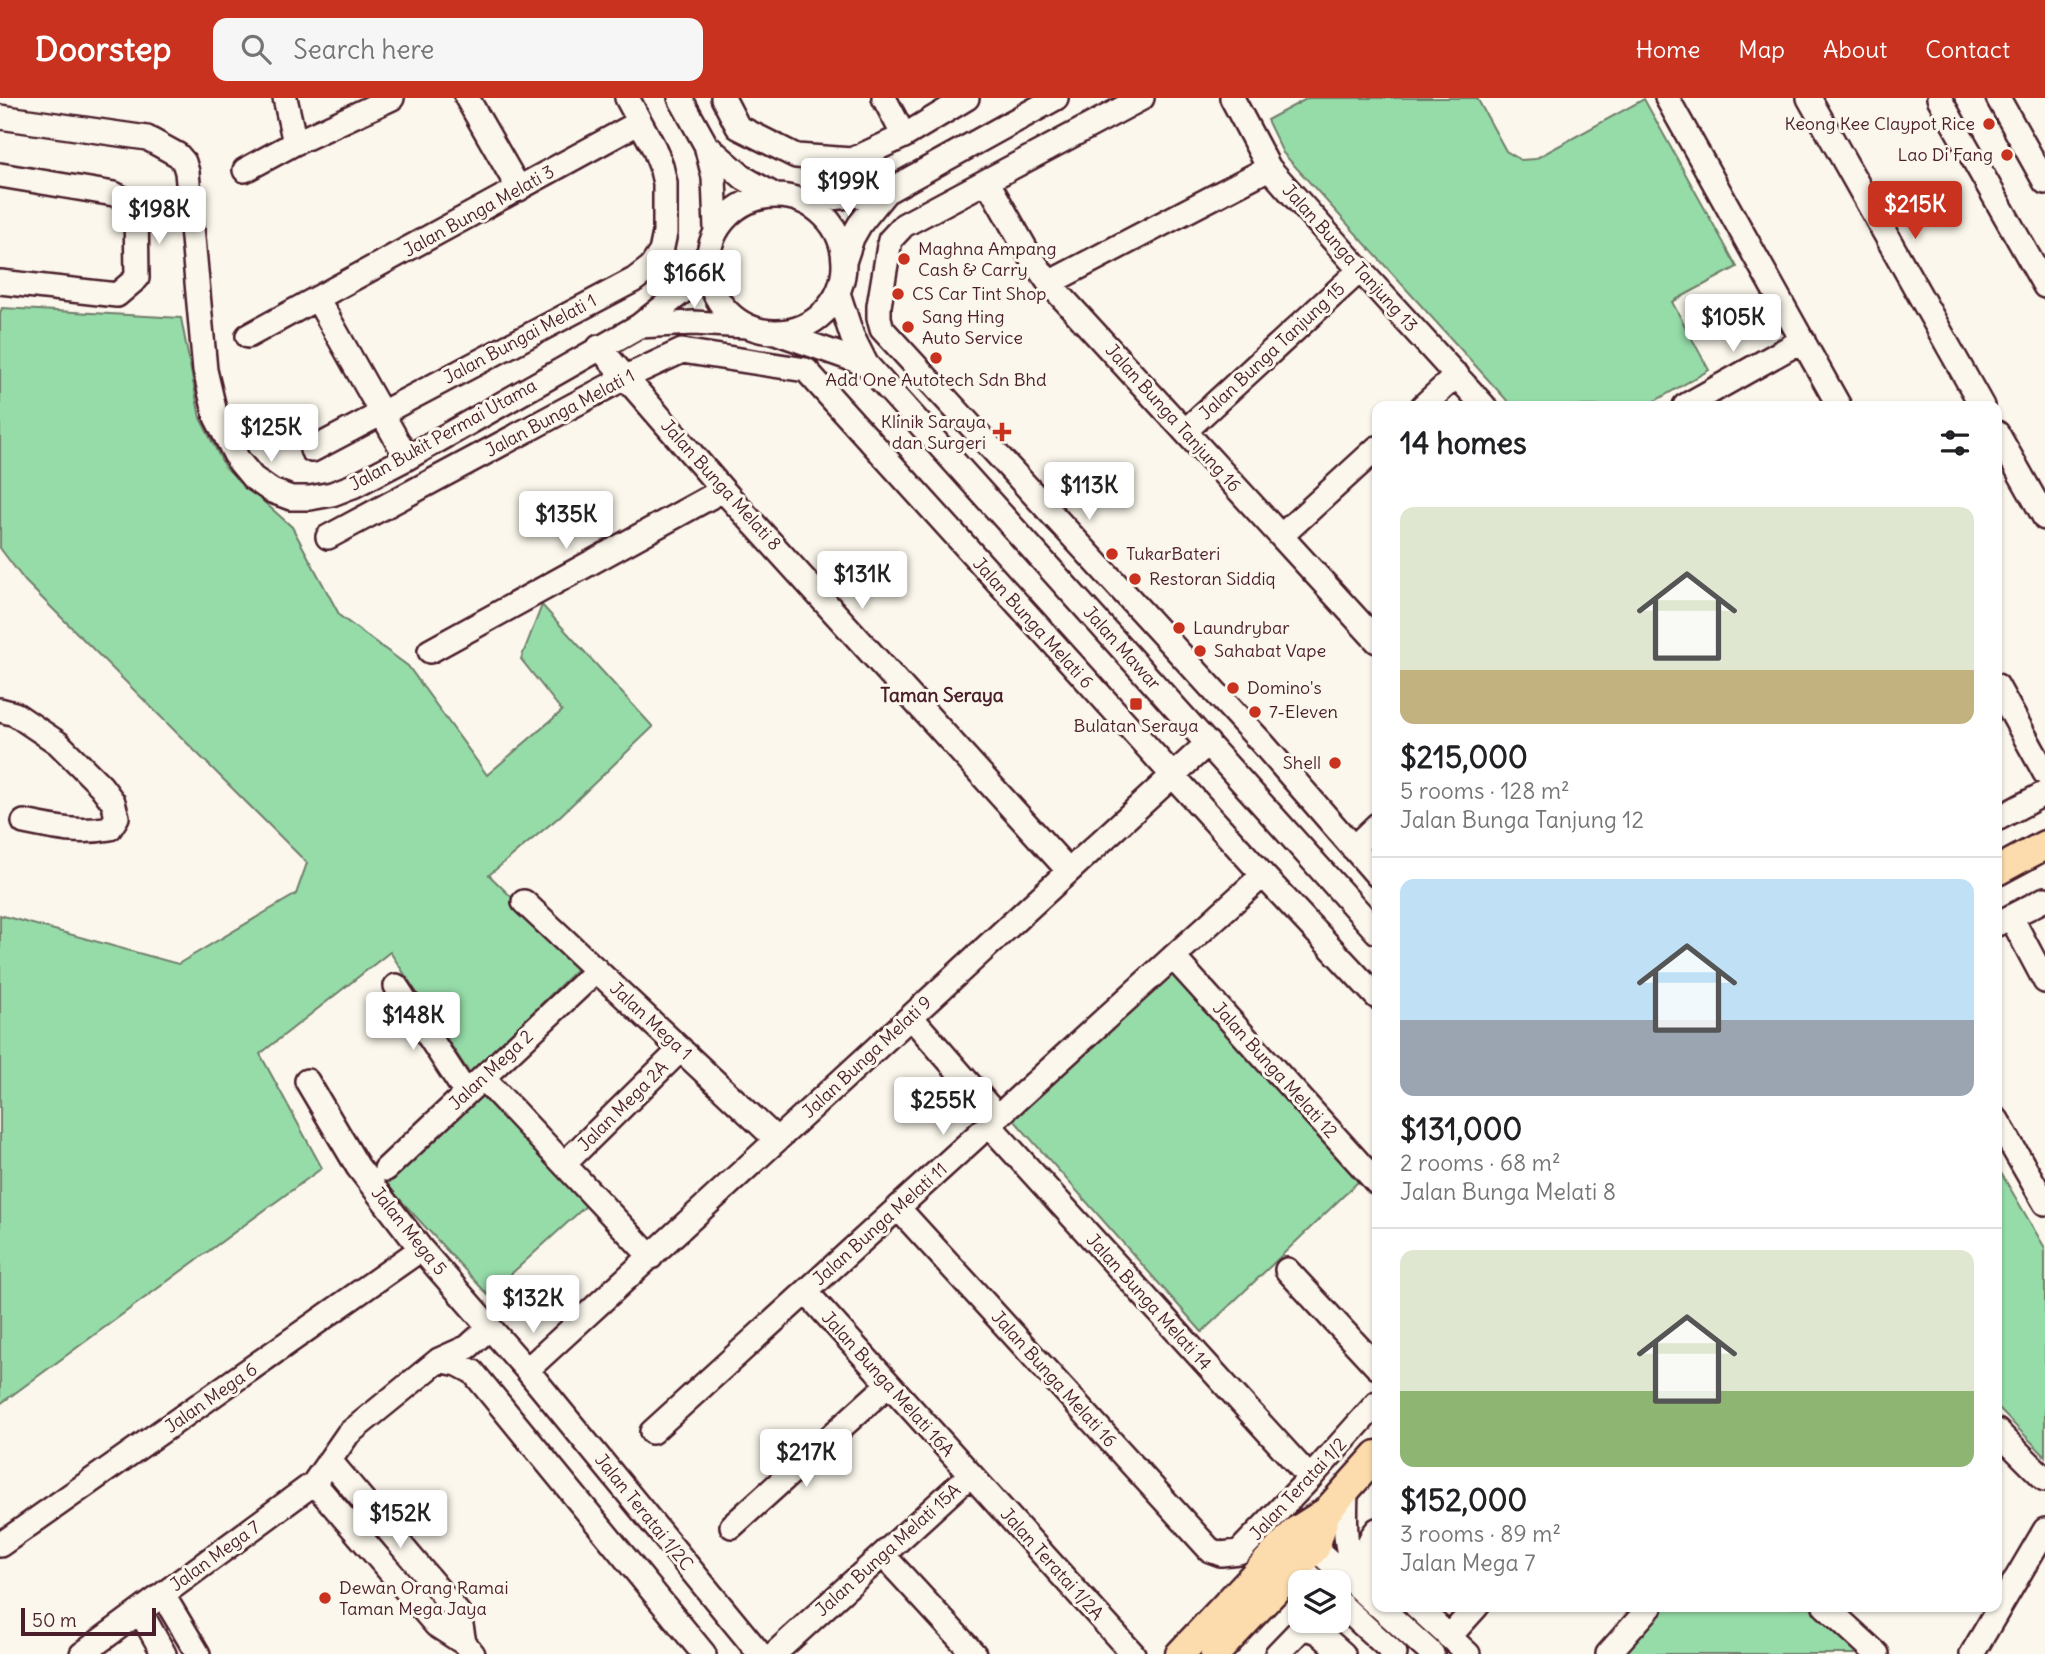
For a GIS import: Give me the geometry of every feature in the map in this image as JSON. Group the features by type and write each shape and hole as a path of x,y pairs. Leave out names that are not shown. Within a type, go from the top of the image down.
{"main road":[{"path":"2002,868 2045,845"},
{"name":"Jalan Teratai 1/2","path":"1215,1654 1301,1555 1326,1512 1372,1460"},
{"name":"Jalan Teratai 1/2","path":"1180,1654 1301,1555"}],"street":[{"path":"285,98 295,144"},
{"path":"245,170 393,98"},
{"path":"467,98 519,189"},
{"name":"Jalan Bungai Melati 1","path":"312,450 622,286 651,267 661,252 665,233 665,183 661,166 627,98"},
{"path":"680,98 706,145 714,177 716,229"},
{"path":"723,98 738,127 796,156 852,160 904,136 967,98"},
{"path":"884,98 904,136"},
{"path":"844,262 860,224 887,192 1056,98"},
{"path":"1142,98 904,225 890,240 879,306 882,329 1263,744 1372,869"},
{"name":"Jalan Bunga Tanjung 13","path":"1232,98 1269,168 1480,401"},
{"path":"1667,98 1836,401"},
{"path":"1809,98 1979,401"},
{"path":"1939,98 2045,286"},
{"path":"1998,98 2045,182"},
{"path":"0,117 146,138 169,150"},
{"name":"Jalan Bunga Melati 3","path":"248,336 640,122"},
{"path":"0,130 145,151 169,150"},
{"path":"706,145 744,178 774,195"},
{"name":"Jalan Bukit Permai Utama","path":"169,150 184,162 187,172 205,370 216,417 238,460 253,478 272,491 291,498 332,494 353,486 639,326 682,292 694,279 708,256"},
{"path":"1049,283 1269,168"},
{"path":"0,175 114,194 136,205 137,278 117,295 0,282"},
{"name":"Jalan Bunga Tanjung 16","path":"987,181 1028,253 1049,283 1372,632"},
{"path":"804,201 887,192"},
{"path":"774,195 804,201 820,211 833,226 841,243 844,262 838,293 820,317 793,331 778,333 747,326 732,317 721,305 708,273 710,242 716,229 731,211 751,199 774,195"},
{"name":"Jalan Bunga Tanjung 15","path":"1185,431 1360,271"},
{"name":"Jalan Mawar","path":"838,293 852,336 866,364 1372,926"},
{"path":"318,300 407,458"},
{"name":"Jalan Bukit Permai Utama","path":"639,326 693,323 747,326"},
{"name":"Jalan Mawar","path":"778,333 866,364"},
{"path":"1694,401 1803,340"},
{"name":"Jalan Bunga Melati 8","path":"599,347 723,490 1069,871"},
{"name":"Jalan Bunga Melati 1","path":"328,537 625,377 682,351 806,370"},
{"name":"Jalan Bunga Melati 6","path":"806,370 1172,776 1372,992"},
{"path":"1428,401 1457,375"},
{"path":"2002,442 2045,518"},
{"path":"1281,536 1372,453"},
{"path":"430,651 723,490"},
{"path":"2002,696 2045,772"},
{"path":"0,710 15,714 58,743 101,786 113,802 117,817 110,828 92,832 63,831 24,822"},
{"name":"Jalan Bunga Melati 9","path":"527,1370 1208,743"},
{"path":"2002,816 2045,793"},
{"path":"1353,848 1372,830"},
{"path":"1343,893 1372,872"},
{"name":"Jalan Bunga Melati 11","path":"652,1432 1263,875"},
{"path":"2045,899 2004,920 2045,981"},
{"name":"Jalan Mega 1","path":"524,902 777,1140"},
{"name":"Jalan Bunga Melati 12","path":"1173,957 1372,1177"},
{"name":"Jalan Mega 2","path":"386,1169 597,970"},
{"path":"396,986 474,1086 564,1164 650,1257"},
{"name":"Jalan Bunga Melati 14","path":"911,1017 994,1121 1310,1478"},
{"name":"Jalan Mega 2A","path":"564,1164 681,1049"},
{"name":"Jalan Mega 5","path":"307,1081 358,1167 421,1249 527,1370"},
{"path":"2002,1129 2045,1203"},
{"name":"Jalan Bunga Melati 16","path":"898,1208 1210,1550"},
{"name":"Jalan Mega 6","path":"0,1545 421,1249"},
{"path":"1287,1270 1372,1362"},
{"name":"Jalan Bunga Melati 16A","path":"806,1292 970,1475"},
{"name":"Jalan Mega 7","path":"82,1654 314,1483 348,1434 439,1360 468,1347 489,1328"},
{"path":"468,1347 473,1372 704,1654"},
{"path":"439,1360 458,1364 473,1372"},
{"name":"Jalan Teratai 1/2C","path":"527,1370 760,1654"},
{"path":"732,1526 889,1384"},
{"name":"Jalan Teratai 1/2","path":"1210,1550 1221,1554 1239,1552 1372,1409"},
{"path":"2002,1436 2045,1479"},
{"path":"330,1461 459,1614 468,1648"},
{"name":"Jalan Bunga Melati 15A","path":"774,1654 970,1475"},
{"name":"Jalan Teratai 1/2A","path":"970,1475 1133,1654"},
{"path":"314,1483 436,1625 468,1648"},
{"path":"1346,1489 1346,1545 1350,1563 1372,1599"},
{"path":"2002,1603 2045,1530"},
{"path":"1372,1537 1368,1543 1368,1557 1372,1563"},
{"path":"883,1555 974,1654"},
{"path":"1301,1555 1372,1600"},
{"path":"163,1595 198,1654"},
{"path":"1385,1612 1432,1654"},
{"path":"1422,1612 1468,1654"},
{"path":"1449,1637 1472,1612"},
{"path":"1608,1654 1646,1612"},
{"path":"1832,1612 1877,1654"},
{"path":"1972,1654 1997,1612"},
{"path":"141,1613 164,1654"},
{"path":"1351,1613 1395,1654"},
{"path":"1277,1654 1303,1627 1318,1632 1343,1654"}],"green space":[{"path":"1308,98 1477,98 1506,151 1521,160 1535,159 1644,99 1737,267 1672,302 1709,370 1655,401 1507,401 1283,153 1267,120"},
{"path":"2,308 181,318 200,418 225,467 292,527 340,616 408,666 487,775 562,711 521,659 542,605 653,727 559,817 489,875 581,965 470,1074 390,952 260,1054 322,1168 0,1404 0,915 178,964 296,894 307,863 25,581 0,548"},
{"path":"1169,969 1361,1179 1202,1332 1006,1111"},
{"path":"485,1091 588,1204 488,1295 384,1182"},
{"path":"2002,1175 2045,1248 2045,1456 2002,1412"},
{"path":"1657,1612 1820,1612 1866,1654 1619,1654"}],"place":[{"name":"Keong Kee Claypot Rice","path":"1989,124"},
{"name":"Lao Di Fang","path":"2007,155"},
{"name":"Maghna Ampang Cash & Carry","path":"904,259"},
{"name":"CS Car Tint Shop","path":"898,294"},
{"name":"Sang Hing Auto Service","path":"908,327"},
{"name":"Add One Autotech Sdn Bhd","path":"936,358"},
{"name":"Klinik Saraya dan Surgeri","path":"1002,432"},
{"name":"TukarBateri","path":"1112,554"},
{"name":"Restoran Siddiq","path":"1135,579"},
{"name":"Laundrybar","path":"1179,628"},
{"name":"Sahabat Vape","path":"1200,651"},
{"name":"Domino's","path":"1233,688"},
{"name":"Bulatan Seraya","path":"1136,704"},
{"name":"7-Eleven","path":"1255,712"},
{"name":"Shell","path":"1335,763"},
{"name":"Dewan Orang Ramai Taman Mega Jaya","path":"325,1598"}],"district":[{"name":"Taman Seraya","path":"942,695"}]}
